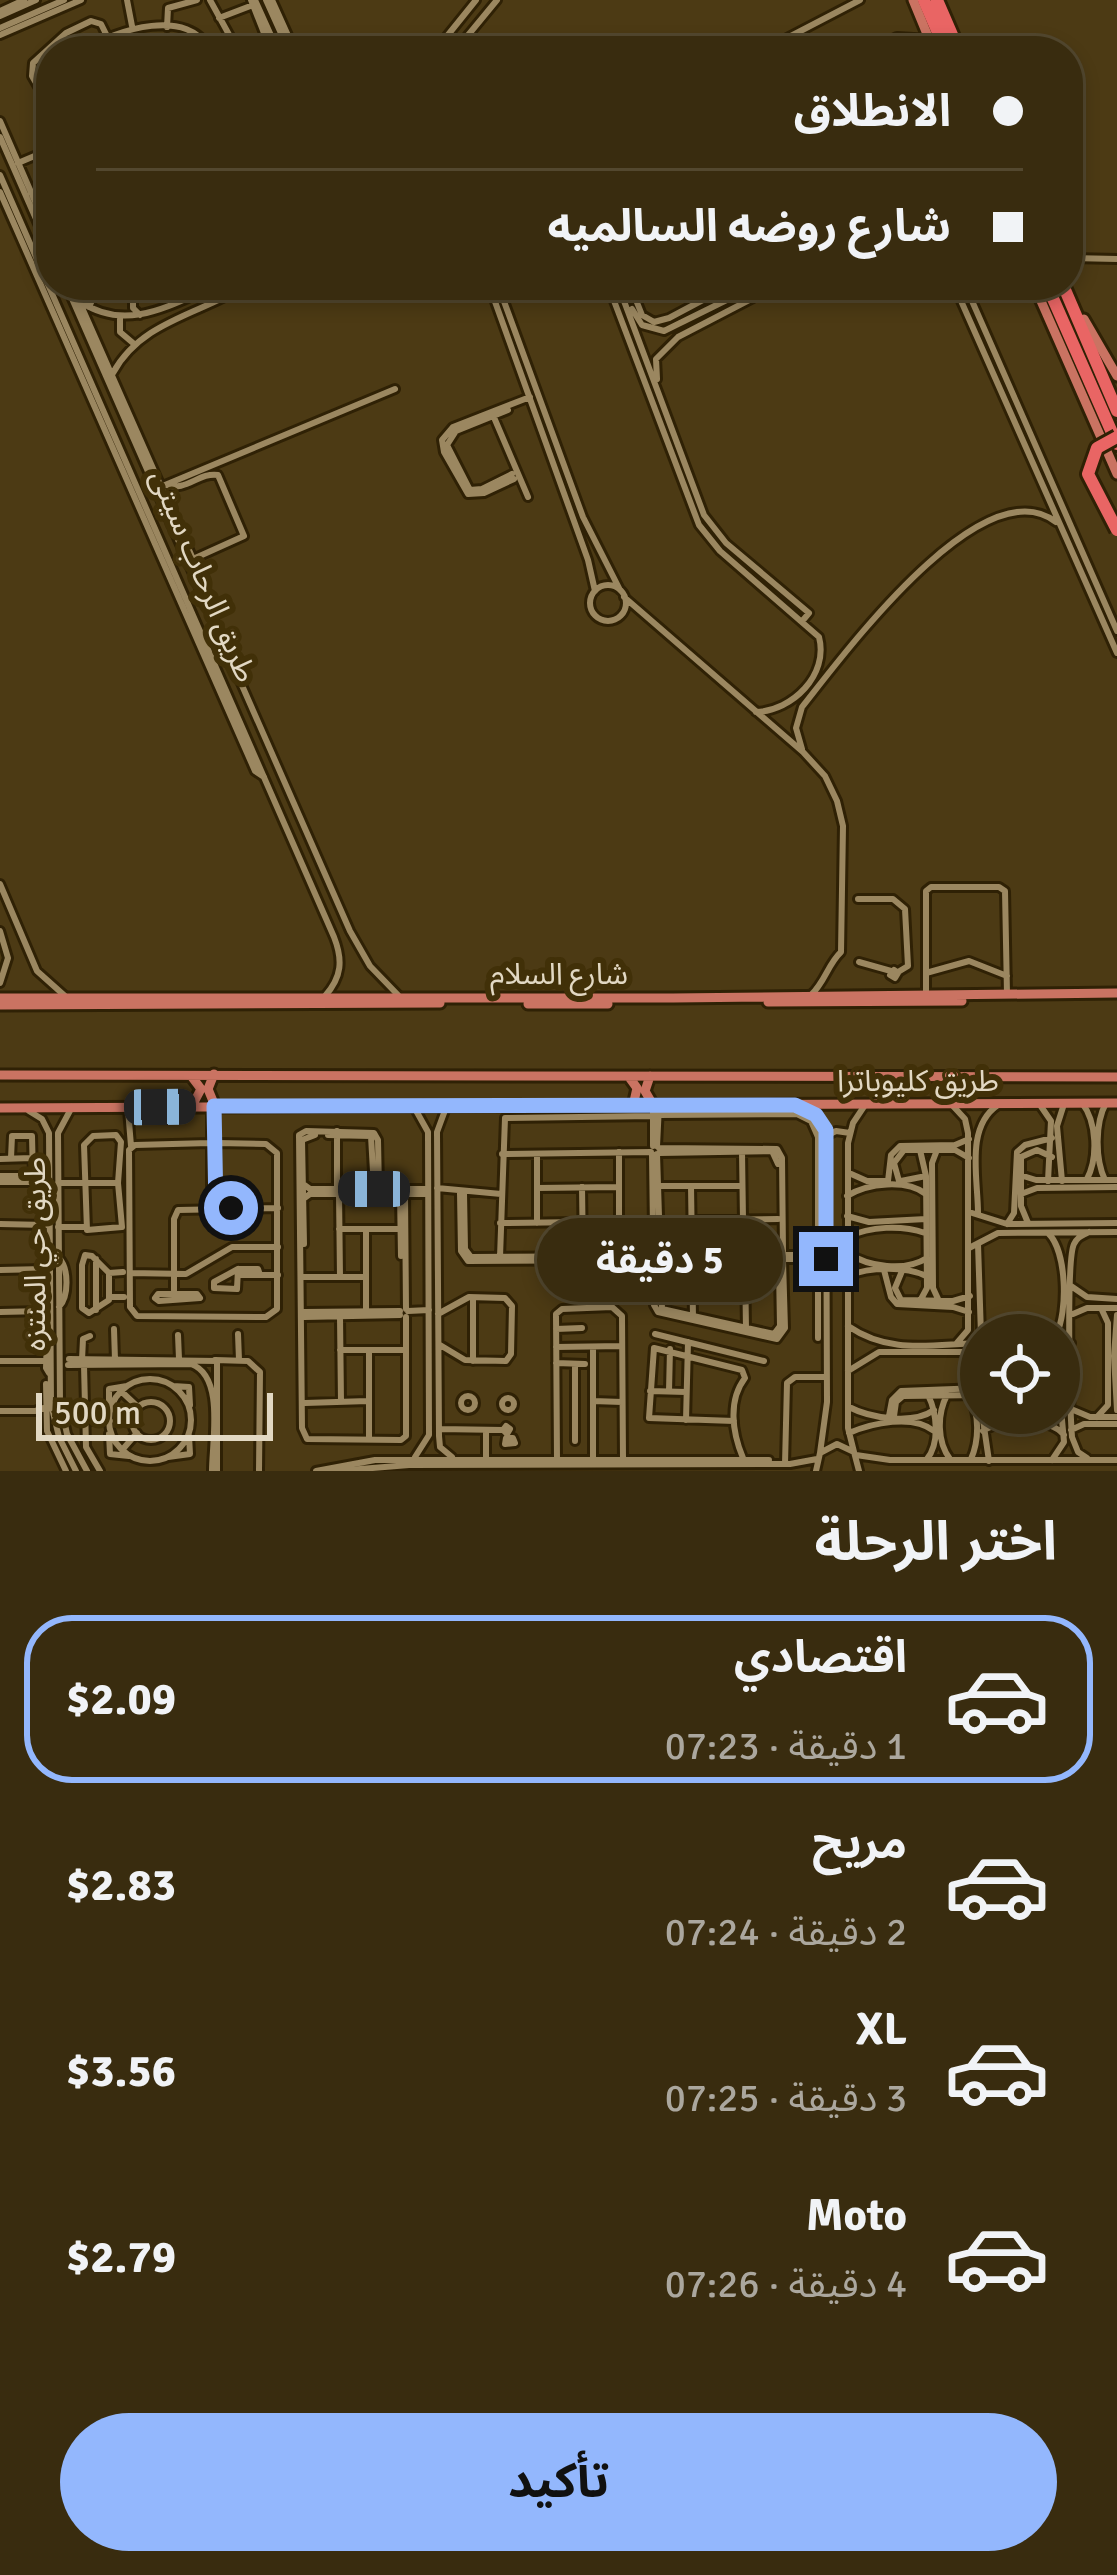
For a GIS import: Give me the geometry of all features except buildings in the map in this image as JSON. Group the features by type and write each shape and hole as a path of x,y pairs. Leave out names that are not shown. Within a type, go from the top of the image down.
{"highway":[{"path":"924,0 940,36"},
{"path":"937,0 953,36"},
{"path":"1054,300 1117,441 1097,448 1088,474 1117,530"},
{"path":"1069,300 1117,411"}],"main road":[{"path":"913,0 928,36"},
{"path":"1041,300 1117,474"},
{"path":"1071,300 1117,376"},
{"name":"شارع السلام","path":"0,1001 398,995 476,1000 1117,996"},
{"name":"شارع السلام","path":"72,999 1117,996"},
{"path":"213,1106 208,1092 214,1074"},
{"name":"طريق كليوباترا","path":"0,1075 1117,1076"},
{"path":"188,1075 201,1087 192,1106"},
{"path":"629,1076 637,1088 633,1106"},
{"path":"650,1076 645,1091 656,1110"},
{"path":"1034,1077 1042,1089 1037,1104"},
{"path":"1058,1077 1055,1091 1064,1104"},
{"name":"طريق كليوباترا","path":"0,1108 448,1105 656,1110 1112,1103"}],"street":[{"path":"0,14 24,0"},
{"path":"0,14 36,0"},
{"path":"0,31 64,0"},
{"path":"0,31 81,0"},
{"path":"129,0 134,26"},
{"path":"167,28 169,7 197,0"},
{"path":"210,0 230,36"},
{"path":"269,0 285,36"},
{"path":"447,36 476,0"},
{"path":"469,34 497,0"},
{"path":"791,36 860,0"},
{"path":"219,16 252,1 267,36"},
{"path":"63,36 92,20 100,22 107,36"},
{"path":"112,36 134,26 195,31 199,36"},
{"path":"0,121 36,206"},
{"path":"1,139 14,153"},
{"path":"1,139 36,218"},
{"path":"19,165 36,156"},
{"name":"طريق الرحاب سيتى","path":"0,176 36,262"},
{"path":"0,192 36,265"},
{"path":"32,194 36,192"},
{"path":"32,194 32,208"},
{"path":"24,230 36,225"},
{"path":"32,248 36,246"},
{"path":"1083,258 1117,259"},
{"name":"طريق الرحاب سيتى","path":"51,300 334,937"},
{"name":"طريق الرحاب سيتى","path":"76,300 350,931 370,966 398,995"},
{"path":"81,300 127,418"},
{"path":"128,300 120,332 134,344"},
{"path":"133,300 139,316"},
{"path":"139,316 172,300"},
{"path":"83,303 123,317 139,316 180,300"},
{"path":"112,374 134,344 151,331 216,300"},
{"path":"497,300 505,316"},
{"path":"501,300 601,558 622,594 623,612 607,621 591,609 595,591 589,563 510,330"},
{"path":"614,300 670,436"},
{"path":"624,300 657,389 693,512 707,536 817,634 822,650 796,719 803,752"},
{"path":"625,300 642,325 655,331 674,328 728,300"},
{"path":"636,301 645,319 659,322 702,300"},
{"path":"657,389 656,359 678,337 749,300"},
{"path":"961,300 1059,523 1114,633"},
{"path":"972,300 1114,633 1117,651"},
{"path":"674,328 678,337"},
{"path":"975,333 985,330"},
{"path":"983,351 993,348"},
{"path":"159,484 395,389"},
{"path":"516,481 473,491 442,446 446,433 530,399"},
{"path":"456,471 448,439 513,405"},
{"path":"491,416 525,498"},
{"path":"675,453 715,531 809,613 803,621"},
{"path":"159,484 193,559 243,538 243,532 218,475 180,488 159,484 134,485 255,771 265,778"},
{"path":"144,501 158,496"},
{"path":"756,712 783,707 811,689 902,587 948,545 1023,511 1038,511 1059,523"},
{"path":"589,563 601,558"},
{"path":"595,591 610,585 622,594 803,752 830,785 843,826 841,952 812,995"},
{"path":"0,884 38,971 72,999"},
{"path":"930,994 926,891 931,887 1000,886 1005,891 1007,994"},
{"path":"858,899 892,899 905,909 908,966 894,974 859,962"},
{"path":"0,982 8,958 0,932 12,934 18,926"},
{"path":"325,996 339,976 340,955 334,937 350,931"},
{"path":"930,973 969,961 1006,976"},
{"path":"894,974 894,994"},
{"path":"1082,1103 1093,1122 1092,1168 1086,1180"},
{"path":"1105,1180 1099,1161 1100,1121 1112,1103"},
{"path":"979,1314 979,1123 998,1104"},
{"path":"1037,1104 1050,1116 1048,1180"},
{"path":"1062,1181 1057,1120 1064,1104"},
{"path":"412,1105 433,1132"},
{"path":"411,1462 429,1435 433,1132 448,1105"},
{"path":"795,1105 818,1117 826,1136 827,1402 816,1471"},
{"path":"859,1471 849,1432 847,1172 850,1132 865,1105"},
{"path":"926,1258 896,1280 896,1296 953,1304 970,1312 978,1214 967,1122 952,1105"},
{"path":"213,1106 213,1208"},
{"name":"طريق حي المنتزه","path":"58,1261 50,1241 50,1151 53,1133 72,1107"},
{"path":"128,1107 126,1273 131,1312 158,1317 269,1316 278,1305 274,1148 213,1140 131,1147"},
{"name":"طريق حي المنتزه","path":"23,1108 42,1118 53,1133 59,1345 50,1408 76,1471"},
{"path":"502,1152 619,1150 655,1150 707,1150 777,1149 782,1158 778,1220 785,1328 781,1337 770,1340 660,1306 656,1220 655,1150 656,1110"},
{"path":"500,1257 503,1120 508,1116 656,1110 797,1114 811,1121 818,1136 818,1251 814,1257"},
{"path":"967,1122 979,1123"},
{"path":"376,1189 376,1134 306,1130 298,1139 302,1428 307,1438 406,1436 402,1194"},
{"path":"337,1132 303,1138 305,1430 311,1437 404,1433 402,1194"},
{"path":"337,1132 340,1277"},
{"path":"826,1136 850,1132"},
{"path":"58,1227 121,1228 121,1142 113,1135 93,1136 85,1142 84,1227"},
{"path":"0,1179 31,1178 32,1136 14,1136 11,1158"},
{"path":"1028,1223 1018,1208 1017,1152 1052,1138"},
{"path":"888,1181 891,1155 900,1146 969,1139"},
{"path":"899,1181 894,1163 908,1149 955,1150 969,1158"},
{"path":"619,1150 619,1256"},
{"path":"655,1150 656,1310 769,1335 779,1330 776,1154 707,1150"},
{"path":"920,1150 929,1164 930,1288 920,1301"},
{"path":"937,1150 926,1176 926,1258 930,1288 939,1301"},
{"path":"1007,1224 1021,1194 1021,1156 1037,1150 1052,1157"},
{"path":"33,1158 50,1151"},
{"path":"534,1152 537,1223"},
{"path":"742,1152 743,1220"},
{"path":"0,1159 50,1162"},
{"path":"847,1172 867,1184 914,1184 926,1176"},
{"path":"1020,1175 1036,1184 1117,1183"},
{"path":"1021,1194 1048,1180 1117,1183"},
{"path":"848,1196 867,1184 888,1181 914,1184 926,1194"},
{"path":"58,1184 118,1183"},
{"path":"303,1184 310,1190 338,1192 431,1190"},
{"path":"658,1186 742,1186"},
{"path":"691,1186 694,1317"},
{"path":"582,1187 583,1256"},
{"path":"537,1188 619,1187"},
{"path":"303,1199 310,1194 376,1189 501,1194"},
{"path":"462,1193 466,1252 473,1257 654,1258"},
{"path":"462,1193 460,1249 468,1261 654,1258"},
{"path":"50,1207 45,1236 50,1241"},
{"path":"174,1293 176,1213 184,1208 278,1208"},
{"path":"978,1214 1007,1224 1117,1228"},
{"path":"848,1216 869,1226 910,1228 926,1234"},
{"path":"848,1237 869,1226 926,1219"},
{"path":"692,1220 778,1220"},
{"path":"500,1223 583,1222"},
{"path":"0,1224 46,1225"},
{"path":"977,1243 998,1232 1117,1228"},
{"path":"339,1229 401,1229"},
{"path":"366,1229 366,1311"},
{"path":"1045,1231 1061,1250 1062,1314"},
{"path":"1071,1314 1072,1249 1090,1232"},
{"path":"109,1273 193,1272 232,1247 278,1247"},
{"path":"1061,1250 1072,1249"},
{"path":"848,1253 867,1264 927,1276"},
{"path":"110,1297 109,1273 88,1255 82,1264 83,1310 89,1313 110,1297 124,1297"},
{"path":"692,1257 826,1257"},
{"path":"692,1257 781,1257"},
{"path":"814,1257 818,1264 818,1337"},
{"path":"96,1259 96,1310"},
{"path":"745,1259 746,1329"},
{"path":"58,1261 82,1264"},
{"path":"0,1270 47,1272 58,1261"},
{"path":"58,1261 65,1280 59,1307"},
{"path":"848,1276 863,1270 907,1269"},
{"path":"884,1270 897,1304 953,1304 970,1295"},
{"name":"طريق حي المنتزه","path":"47,1272 55,1375"},
{"path":"238,1272 278,1275"},
{"path":"304,1277 366,1277"},
{"path":"65,1280 82,1280"},
{"path":"1071,1286 1114,1313"},
{"path":"174,1293 200,1298 156,1299 158,1294 174,1293"},
{"path":"693,1294 746,1293"},
{"path":"50,1295 46,1360 55,1375 76,1362 179,1360 206,1372 215,1385"},
{"path":"473,1297 473,1361"},
{"path":"304,1315 450,1310 459,1299 473,1297 505,1298 512,1306 509,1359 473,1361 438,1348"},
{"path":"1087,1297 1087,1308"},
{"path":"557,1460 556,1329 560,1310 614,1307 622,1316 623,1460"},
{"path":"1076,1314 1087,1308 1114,1313"},
{"path":"1101,1308 1114,1313"},
{"path":"0,1312 46,1311"},
{"path":"433,1311 440,1447 455,1458 470,1463 743,1458 786,1465"},
{"path":"304,1315 404,1313"},
{"path":"1114,1313 1115,1412"},
{"path":"1114,1313 1115,1412"},
{"path":"340,1317 341,1402"},
{"path":"848,1326 890,1348 960,1343"},
{"path":"556,1329 582,1328"},
{"path":"114,1329 115,1360"},
{"path":"238,1334 239,1360"},
{"path":"655,1334 764,1360"},
{"path":"178,1335 179,1360"},
{"path":"76,1362 82,1340 90,1336"},
{"path":"956,1344 960,1339"},
{"path":"686,1420 688,1342"},
{"path":"848,1370 890,1348 960,1342"},
{"path":"59,1345 76,1362 85,1386 86,1447 100,1471"},
{"path":"556,1347 622,1346"},
{"path":"593,1347 593,1460"},
{"path":"734,1421 650,1418 653,1349 670,1349 744,1372 735,1395 734,1421 743,1458"},
{"path":"669,1391 670,1349"},
{"path":"340,1350 403,1350"},
{"path":"369,1350 369,1436"},
{"path":"0,1361 46,1360"},
{"path":"76,1362 252,1363 261,1376 259,1471"},
{"path":"211,1471 217,1363"},
{"path":"150,1364 151,1380"},
{"path":"556,1364 585,1364"},
{"path":"557,1442 579,1441 575,1364"},
{"path":"85,1386 104,1365"},
{"path":"786,1465 787,1383 795,1377 827,1377"},
{"path":"151,1380 171,1386 190,1389 190,1454 151,1461 110,1454 109,1389 151,1380"},
{"path":"52,1386 50,1440 66,1471"},
{"path":"171,1386 189,1408"},
{"path":"126,1389 138,1408"},
{"path":"650,1391 686,1392"},
{"path":"892,1416 892,1400 901,1391 960,1391"},
{"path":"164,1407 180,1393"},
{"path":"928,1395 938,1444 954,1460"},
{"path":"921,1460 938,1444 946,1395"},
{"path":"892,1416 899,1399 960,1395"},
{"path":"305,1403 369,1401"},
{"path":"593,1401 622,1402"},
{"path":"151,1402 164,1407 170,1420 164,1434 151,1439 137,1433 132,1419 138,1408 151,1402"},
{"path":"827,1402 849,1405 870,1420 919,1420 934,1410"},
{"path":"214,1432 215,1405"},
{"path":"0,1411 50,1408"},
{"name":"طريق حي المنتزه","path":"50,1408 87,1471"},
{"path":"471,1411 472,1430"},
{"path":"429,1435 486,1430 507,1437 508,1412"},
{"path":"1080,1414 1097,1417 1115,1412"},
{"path":"1097,1417 1115,1412"},
{"path":"1052,1460 1068,1435 1115,1412"},
{"path":"849,1432 870,1420 892,1416 919,1420 934,1431"},
{"path":"85,1420 110,1422"},
{"path":"191,1420 212,1420"},
{"path":"110,1422 122,1450 131,1456"},
{"path":"970,1461 981,1436 994,1424 1050,1424 1068,1435 1078,1452 1090,1460"},
{"path":"486,1430 486,1461"},
{"path":"168,1457 189,1432"},
{"path":"122,1450 137,1433"},
{"path":"164,1434 179,1448"},
{"path":"981,1436 989,1461"},
{"path":"316,1471 411,1462 505,1468 786,1465 818,1456 837,1444 855,1454 890,1460 1117,1460"},
{"path":"411,1462 455,1458"},
{"path":"889,1471 890,1460"},
{"path":"151,1461 151,1471"},
{"path":"336,1471 375,1463"}],"route":[{"path":"231,1208 216,1208 214,1106 795,1105 816,1115 826,1130 826,1259"}]}
